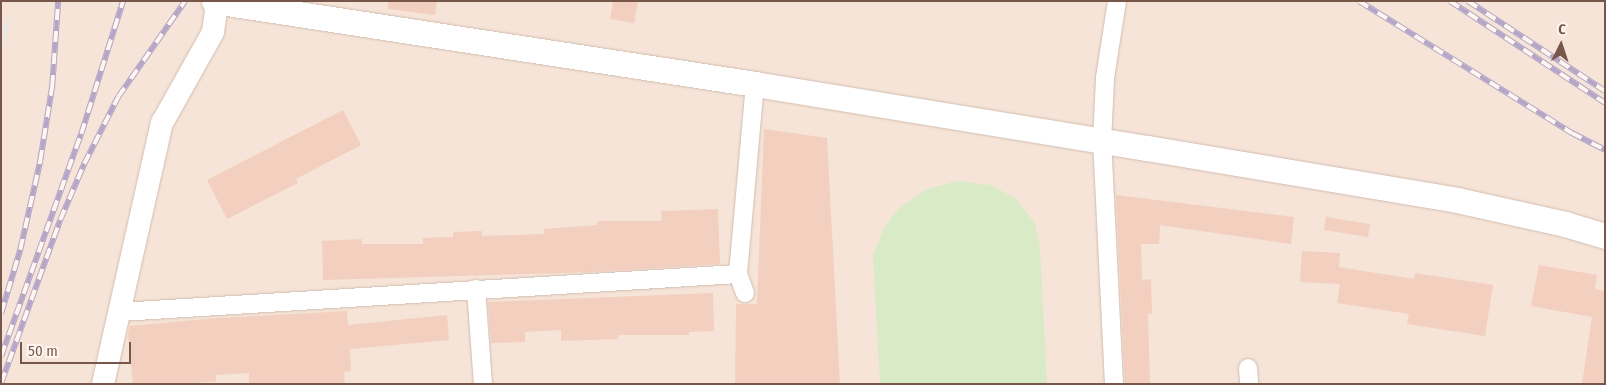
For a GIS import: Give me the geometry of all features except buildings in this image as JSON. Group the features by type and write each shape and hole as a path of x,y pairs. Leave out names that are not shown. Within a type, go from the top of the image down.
{"main road":[{"path":"216,2 755,84 1457,200 1565,224 1605,236"}],"street":[{"path":"1114,384 1102,142 1105,78 1116,1"},
{"path":"103,384 162,124 213,32 216,2"},
{"path":"746,293 738,274 755,84"},
{"path":"120,312 738,274"},
{"path":"476,289 483,384"}],"shaded area":[{"path":"1,1 1605,1 1605,384 1,384"},
{"path":"1,22 11,23 1,56"}],"green space":[{"path":"958,181 991,185 1016,199 1035,223 1040,248 1047,384 880,384 873,256 884,228 900,207 927,189"}],"railway":[{"path":"1,313 20,250 40,161 52,86 58,1"},
{"path":"1,356 81,134 123,1"},
{"path":"1,383 60,220 84,164 118,97 185,1"},
{"path":"1359,1 1572,133 1605,150"},
{"path":"1450,1 1605,103"},
{"path":"1468,1 1605,91"}]}
